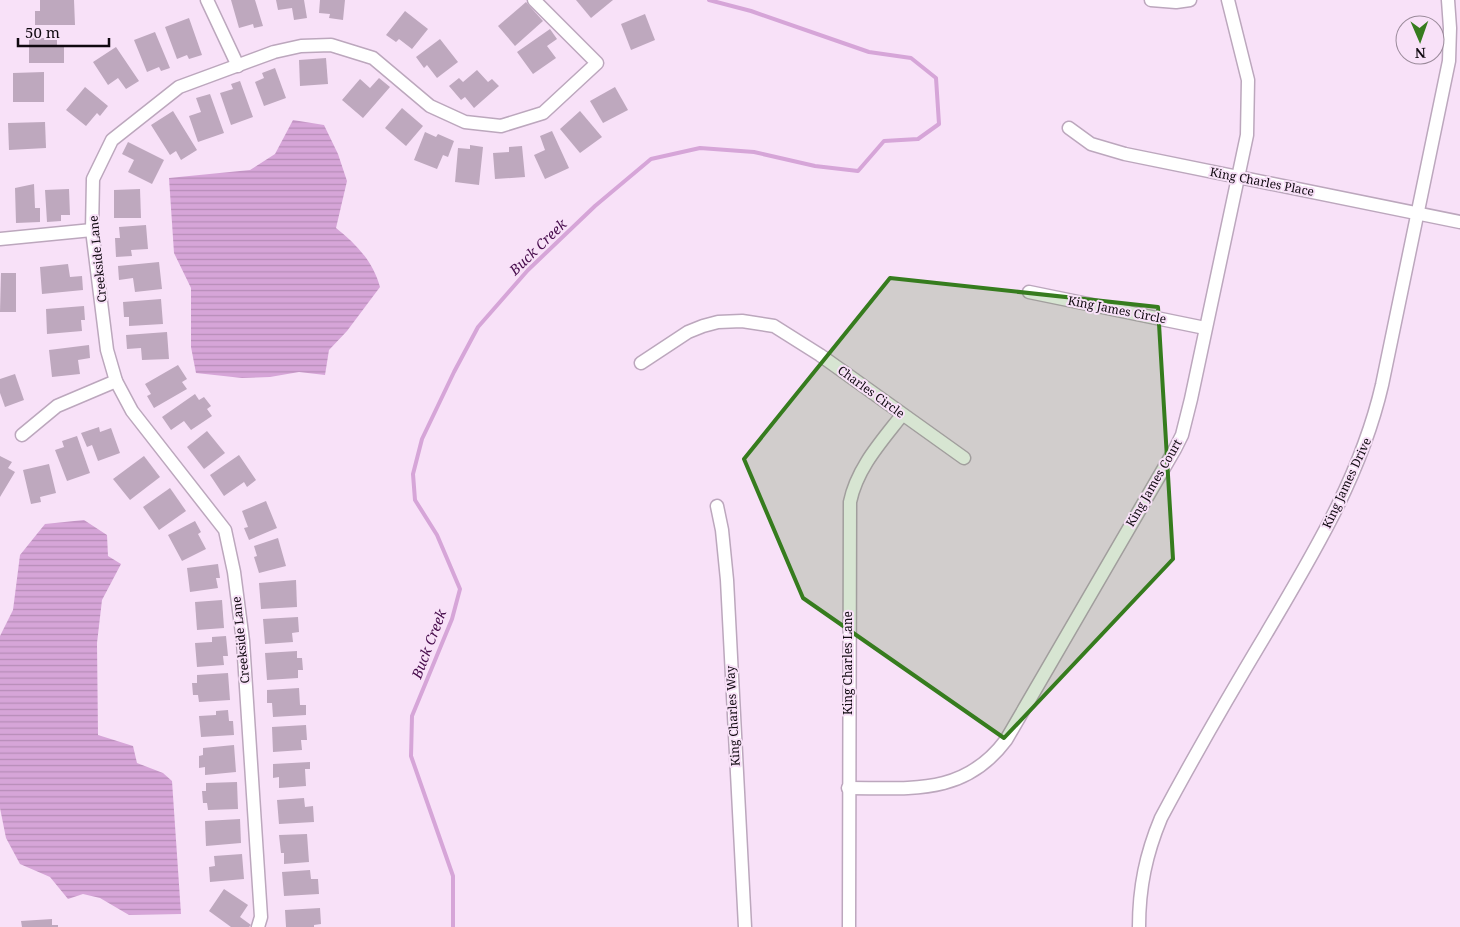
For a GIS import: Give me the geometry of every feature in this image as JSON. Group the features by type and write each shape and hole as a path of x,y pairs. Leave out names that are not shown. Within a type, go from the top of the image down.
{"street":[{"path":"208,0 238,66"},
{"name":"Creekside Lane","path":"258,927 261,917 243,641 234,572 225,530 132,411 116,381 107,350 92,230 93,178 112,140 179,87 274,52 301,46 331,45 373,58 430,106 465,122 501,126 543,113 597,63 534,0"},
{"path":"1151,0 1176,2 1190,0"},
{"name":"King James Court","path":"848,788 917,788 948,783 977,770 996,753 1175,449 1186,422 1247,135 1248,80 1228,0"},
{"name":"King James Drive","path":"1139,927 1142,875 1150,844 1161,818 1337,508 1370,432 1449,61 1450,28 1448,0"},
{"name":"King Charles Place","path":"1070,128 1091,144 1238,179 1288,186 1460,222"},
{"path":"0,239 92,230"},
{"name":"King James Circle","path":"1029,292 1205,328"},
{"name":"Charles Circle","path":"641,363 688,332 718,322 742,321 777,328 820,355 964,458"},
{"path":"22,435 56,406 116,381"},
{"name":"King Charles Lane","path":"849,927 850,502 856,480 868,460 902,414"},
{"name":"King Charles Way","path":"717,506 722,530 726,580 745,927"}],"highlighted area":[{"path":"890,278 1158,307 1173,559 1004,738 803,598 744,459"}],"shaded area":[{"path":"293,120 324,125 338,154 347,181 336,228 363,254 373,269 380,287 347,331 329,350 325,375 299,372 270,377 242,378 196,373 191,347 191,288 174,253 169,178 250,170 275,154"},
{"path":"84,520 107,535 108,556 121,564 102,600 97,643 98,735 133,746 137,763 163,773 172,781 181,914 129,915 100,898 83,894 68,899 50,877 20,864 6,838 0,808 0,636 13,610 20,555 45,524"}],"building":[{"path":"40,0 74,0 75,25 35,25 35,11 40,11"},
{"path":"231,0 255,0 263,26 254,28 253,24 239,28"},
{"path":"276,0 304,0 307,18 294,20 292,8 278,10"},
{"path":"320,0 345,0 343,20 329,18 330,14 319,13"},
{"path":"576,0 613,0 591,18"},
{"path":"526,2 543,21 515,46 498,26"},
{"path":"405,11 428,29 412,49 399,39 396,42 386,35"},
{"path":"645,14 655,40 631,50 621,24"},
{"path":"189,18 202,55 189,59 187,55 177,59 165,27"},
{"path":"550,29 557,39 547,46 556,58 533,74 517,52"},
{"path":"155,32 170,68 161,71 159,67 147,72 134,40"},
{"path":"29,38 57,38 57,47 64,47 64,63 29,63"},
{"path":"440,39 458,62 437,78 427,65 424,68 416,57"},
{"path":"116,47 139,81 126,89 118,78 108,85 93,62"},
{"path":"326,58 328,84 300,86 299,60"},
{"path":"275,68 286,98 264,106 255,82 264,78 262,73"},
{"path":"477,70 488,82 492,79 499,86 474,108 465,97 461,100 449,86 459,78 463,82"},
{"path":"44,72 44,102 13,102 13,73"},
{"path":"379,78 390,87 363,118 342,100 360,79 370,88"},
{"path":"240,81 253,117 231,125 220,93 233,89 231,84"},
{"path":"85,87 108,106 100,116 97,113 86,126 66,110"},
{"path":"615,87 628,110 603,123 590,101"},
{"path":"210,94 224,133 198,142 189,116 201,112 196,98"},
{"path":"402,108 423,126 406,146 385,128"},
{"path":"173,111 197,150 181,160 176,151 170,155 151,125"},
{"path":"580,111 602,137 580,153 560,129"},
{"path":"45,122 46,148 9,150 8,123"},
{"path":"552,131 569,168 545,179 534,155 545,150 540,136"},
{"path":"425,132 436,137 438,134 454,141 448,157 443,155 437,169 414,160"},
{"path":"128,142 164,160 152,184 128,172 134,160 122,154"},
{"path":"470,145 483,147 479,185 455,182 458,148 470,149"},
{"path":"522,146 525,177 495,179 493,153 509,152 509,147"},
{"path":"34,184 35,208 40,208 40,222 16,223 15,188"},
{"path":"69,189 70,215 61,215 61,221 47,222 45,190"},
{"path":"140,189 141,218 114,218 114,190"},
{"path":"146,225 148,249 131,250 132,256 116,257 115,238 120,238 119,227"},
{"path":"159,262 162,289 135,292 133,278 119,280 118,266"},
{"path":"68,264 70,277 82,276 83,290 42,294 40,267"},
{"path":"1,273 16,273 16,312 0,312"},
{"path":"161,299 163,324 129,326 129,317 124,317 123,302"},
{"path":"84,306 85,320 81,320 82,331 47,334 46,309"},
{"path":"167,332 169,359 142,360 141,348 127,349 126,335"},
{"path":"89,345 90,358 78,360 80,374 52,377 49,350"},
{"path":"178,365 187,379 182,382 187,389 154,408 147,396 151,394 145,384"},
{"path":"15,374 24,400 5,407 0,393 0,379"},
{"path":"195,394 199,400 204,397 211,406 207,409 212,416 191,430 184,421 171,430 162,417"},
{"path":"99,427 100,432 111,428 120,453 98,461 92,445 87,447 81,433"},
{"path":"207,431 225,453 204,469 187,447"},
{"path":"77,436 90,473 67,481 55,450 64,447 62,441"},
{"path":"239,455 256,480 247,487 244,482 224,496 210,475"},
{"path":"0,456 12,462 8,468 15,472 0,497"},
{"path":"144,456 160,477 130,500 113,479"},
{"path":"49,464 56,493 40,497 41,502 31,504 23,470"},
{"path":"170,488 186,511 159,530 143,507"},
{"path":"266,501 277,528 249,540 244,528 248,527 242,511"},
{"path":"195,521 201,532 198,534 206,549 182,561 168,535"},
{"path":"278,538 286,566 259,573 254,557 257,556 254,546"},
{"path":"218,564 220,578 216,578 218,588 190,592 187,568"},
{"path":"296,580 297,607 261,609 259,583"},
{"path":"222,600 224,628 197,630 195,602"},
{"path":"298,617 299,632 292,633 293,642 265,644 263,619"},
{"path":"226,636 228,656 223,656 224,665 197,667 195,643 212,642 212,637"},
{"path":"297,651 297,658 302,658 303,670 298,670 298,678 267,680 265,653"},
{"path":"228,673 230,700 199,702 198,695 193,695 192,683 197,683 197,675"},
{"path":"299,688 300,705 306,705 306,715 273,717 272,703 267,703 267,690"},
{"path":"228,710 229,721 233,721 234,735 201,737 199,716 216,715 216,711"},
{"path":"306,725 307,740 301,740 302,750 273,752 272,727"},
{"path":"234,745 236,772 205,775 205,767 199,768 199,756 203,755 203,748"},
{"path":"310,762 310,769 305,769 306,786 279,788 279,777 273,778 273,764"},
{"path":"237,782 238,809 208,810 207,803 203,803 202,791 206,791 206,783"},
{"path":"304,798 305,807 313,806 314,822 279,824 277,800"},
{"path":"240,819 241,843 206,846 205,821"},
{"path":"307,834 309,862 284,864 284,853 281,853 279,835"},
{"path":"242,854 244,879 210,882 209,867 215,866 214,856"},
{"path":"310,870 311,879 318,879 319,894 284,896 282,872"},
{"path":"224,889 248,905 240,917 251,925 249,927 231,927 209,911"},
{"path":"320,908 321,924 314,925 314,927 286,927 285,910"},
{"path":"52,919 52,925 58,925 58,927 22,927 21,921"}],"waterway":[{"name":"Buck Creek","path":"453,927 453,876 411,756 412,716 452,619 460,589 437,535 415,500 413,474 422,439 478,327 528,270 595,206 651,159 700,148 754,152 815,166 858,171 884,141 918,139 939,124 936,78 911,58 869,52 751,11 709,0"}]}
